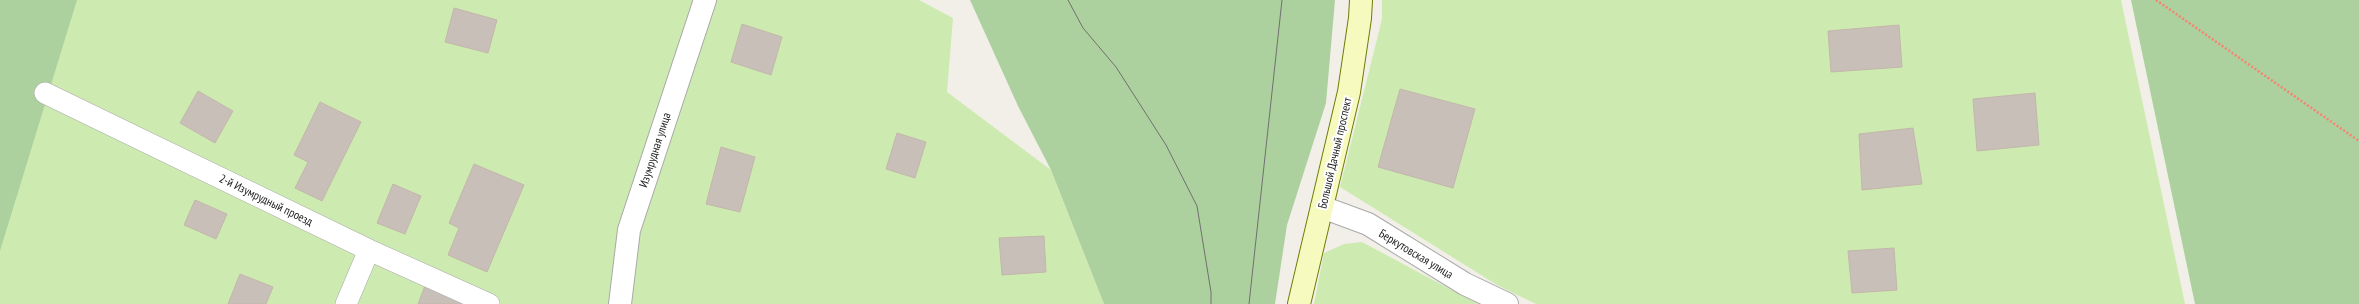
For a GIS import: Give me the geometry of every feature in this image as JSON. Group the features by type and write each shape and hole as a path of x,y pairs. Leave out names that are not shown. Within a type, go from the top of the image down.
{"main road":[{"name":"Большой Дачный проспект","path":"1299,304 1349,92 1360,18 1361,0"}],"street":[{"name":"Изумрудная улица","path":"620,304 629,230 705,0"},
{"name":"Беркутовская улица","path":"1322,207 1368,224 1465,284 1507,304"}],"lane":[{"name":"2-й Изумрудный проезд","path":"45,92 369,250 489,304"},
{"path":"346,304 369,250"}],"path":[{"path":"2156,0 2359,141"}],"green space":[{"path":"0,0 919,0 953,18 947,92 1051,170 1104,304 0,304"},
{"path":"0,0 77,0 0,251"},
{"path":"970,0 1335,0 1326,103 1287,225 1275,304 1104,304 1051,170 1018,106"},
{"path":"1382,0 2121,0 2185,304 1536,304 1497,285 1340,187 1382,19"},
{"path":"2131,0 2359,0 2359,304 2195,304"},
{"path":"1362,242 1478,304 1314,304 1324,253 1344,244"}],"building":[{"path":"454,8 497,20 488,53 445,42"},
{"path":"742,24 782,37 771,75 731,62"},
{"path":"1899,25 1902,67 1831,72 1828,31"},
{"path":"1400,89 1475,109 1453,188 1378,167"},
{"path":"198,91 233,111 215,143 180,123"},
{"path":"2035,93 2039,145 1977,151 1973,99"},
{"path":"320,102 361,122 322,201 295,188 308,162 294,155"},
{"path":"1913,128 1922,184 1862,190 1859,134"},
{"path":"897,133 926,142 915,178 886,169"},
{"path":"721,147 755,157 740,212 706,204"},
{"path":"474,164 524,185 487,272 448,255 459,228 449,223"},
{"path":"393,184 421,196 405,234 377,223"},
{"path":"195,200 227,214 216,239 184,225"},
{"path":"1044,236 1046,272 1002,275 999,238"},
{"path":"1894,248 1897,290 1852,293 1848,251"},
{"path":"240,274 273,287 266,304 228,304"},
{"path":"426,283 481,304 418,304"}],"tram line":[{"path":"1068,0 1083,28 1116,67 1166,145 1197,206 1211,292 1211,304"},
{"path":"1249,304 1282,0"}]}
